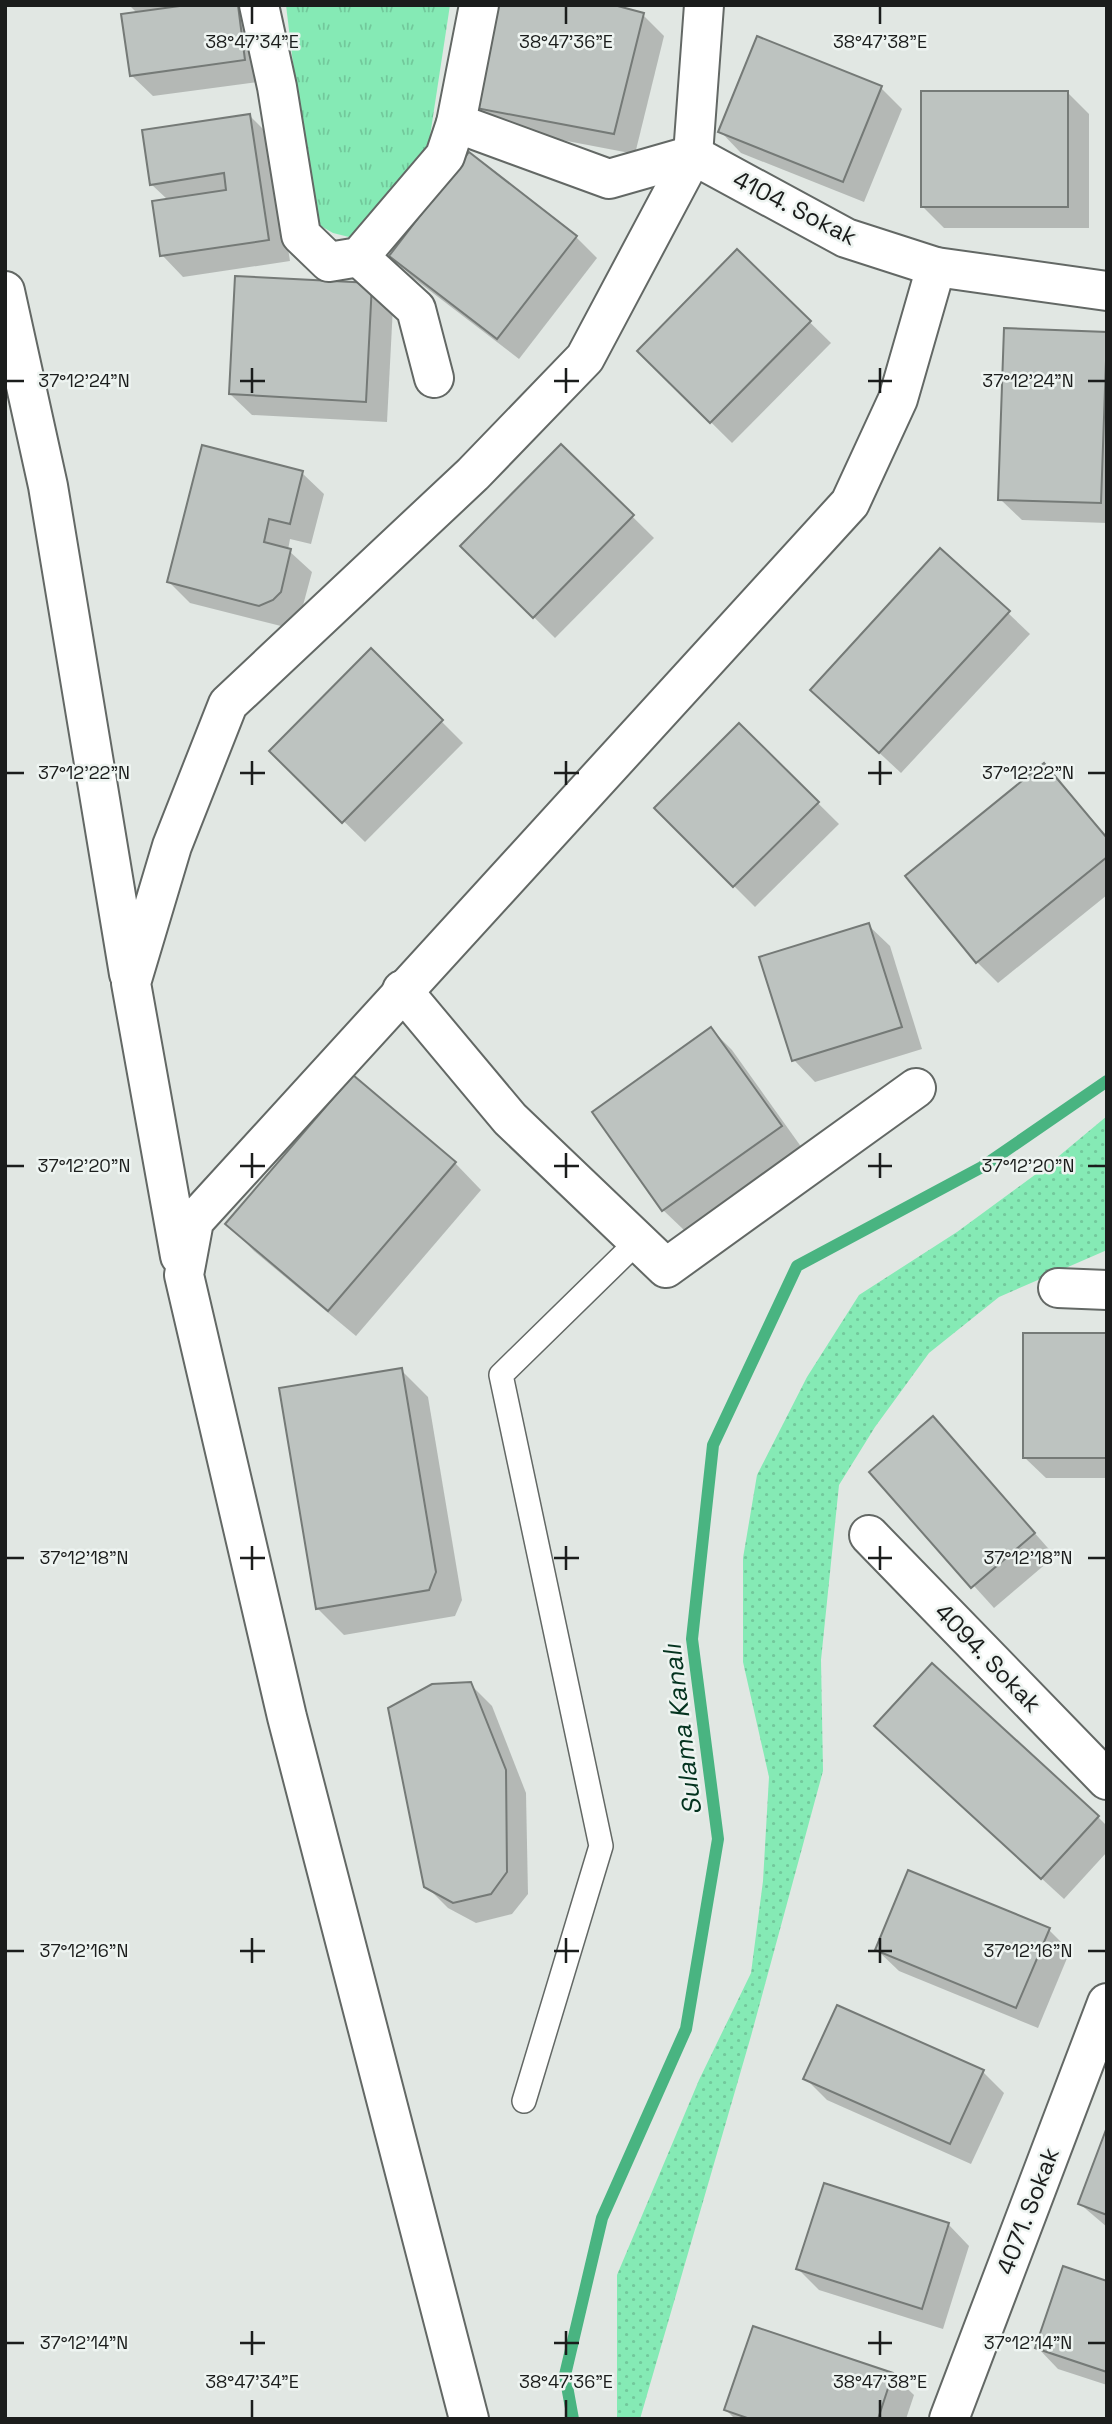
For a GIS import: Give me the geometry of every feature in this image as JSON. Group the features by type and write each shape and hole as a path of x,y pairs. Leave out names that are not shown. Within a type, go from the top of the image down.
{"street":[{"path":"259,5 277,87 301,235 329,262 359,257 445,156 456,123 480,5"},
{"path":"131,983 172,846 228,704 473,474 585,358 693,155 704,5"},
{"path":"456,123 609,179 693,155"},
{"name":"4104. Sokak","path":"693,155 846,238 936,267 1107,291"},
{"path":"359,257 416,309 434,378"},
{"path":"184,1275 194,1221 402,990 766,598 850,503 898,399 936,267"},
{"path":"5,291 48,486 131,983 184,1275 288,1717 469,2419"},
{"path":"402,990 510,1119 666,1268 916,1088"},
{"path":"1058,1288 1107,1290"},
{"name":"4094. Sokak","path":"869,1535 1102,1764"},
{"name":"4071. Sokak","path":"949,2419 1107,2003"}],"lane":[{"path":"524,2101 601,1846 501,1375 638,1241"}],"green space":[{"path":"286,5 450,5 423,182 357,239 333,233 312,221"},
{"path":"1107,1116 1107,1250 999,1297 929,1353 875,1427 839,1485 821,1660 823,1771 751,2036 640,2419 617,2419 617,2275 699,2080 751,1973 763,1881 769,1777 743,1662 743,1558 757,1475 807,1377 859,1295 957,1232 1047,1166"}],"building":[{"path":"187,5 238,5 245,60 130,76 121,14"},
{"path":"494,5 614,5 644,13 614,134 476,108"},
{"path":"757,36 882,86 843,182 718,132"},
{"path":"921,91 1068,91 1068,207 921,207"},
{"path":"250,114 269,240 160,256 152,201 226,190 224,173 150,185 142,130"},
{"path":"469,152 577,236 497,339 389,256"},
{"path":"737,249 811,321 710,423 637,351"},
{"path":"235,276 372,283 366,402 229,394"},
{"path":"1004,328 1107,332 1101,503 998,500"},
{"path":"561,444 634,515 533,618 460,546"},
{"path":"202,445 303,471 290,524 269,519 264,542 291,549 281,592 273,600 259,606 167,582"},
{"path":"940,548 1010,611 879,753 810,690"},
{"path":"371,648 443,720 342,823 269,751"},
{"path":"739,723 819,802 733,887 654,808"},
{"path":"1044,763 1107,838 1107,857 976,963 905,876"},
{"path":"869,923 902,1027 792,1061 759,957"},
{"path":"711,1027 782,1126 662,1211 592,1112"},
{"path":"353,1075 456,1162 328,1311 225,1224"},
{"path":"1023,1333 1107,1333 1107,1458 1023,1458"},
{"path":"402,1368 436,1572 429,1590 316,1609 279,1388"},
{"path":"933,1416 1035,1533 971,1588 869,1472"},
{"path":"932,1663 1099,1816 1041,1879 874,1726"},
{"path":"471,1682 506,1770 507,1872 491,1894 453,1903 424,1887 388,1708 432,1684"},
{"path":"908,1870 1050,1928 1016,2008 875,1950"},
{"path":"837,2005 984,2070 950,2144 803,2079"},
{"path":"1107,2127 1107,2215 1078,2204"},
{"path":"824,2183 949,2223 922,2309 796,2269"},
{"path":"1063,2266 1107,2281 1107,2372 1035,2348"},
{"path":"753,2326 893,2373 878,2419 750,2419 724,2410"}],"waterway":[{"name":"Sulama Kanalı","path":"573,2419 565,2375 602,2218 686,2029 718,1839 692,1639 713,1445 797,1266 982,1167 1107,1081"}]}
